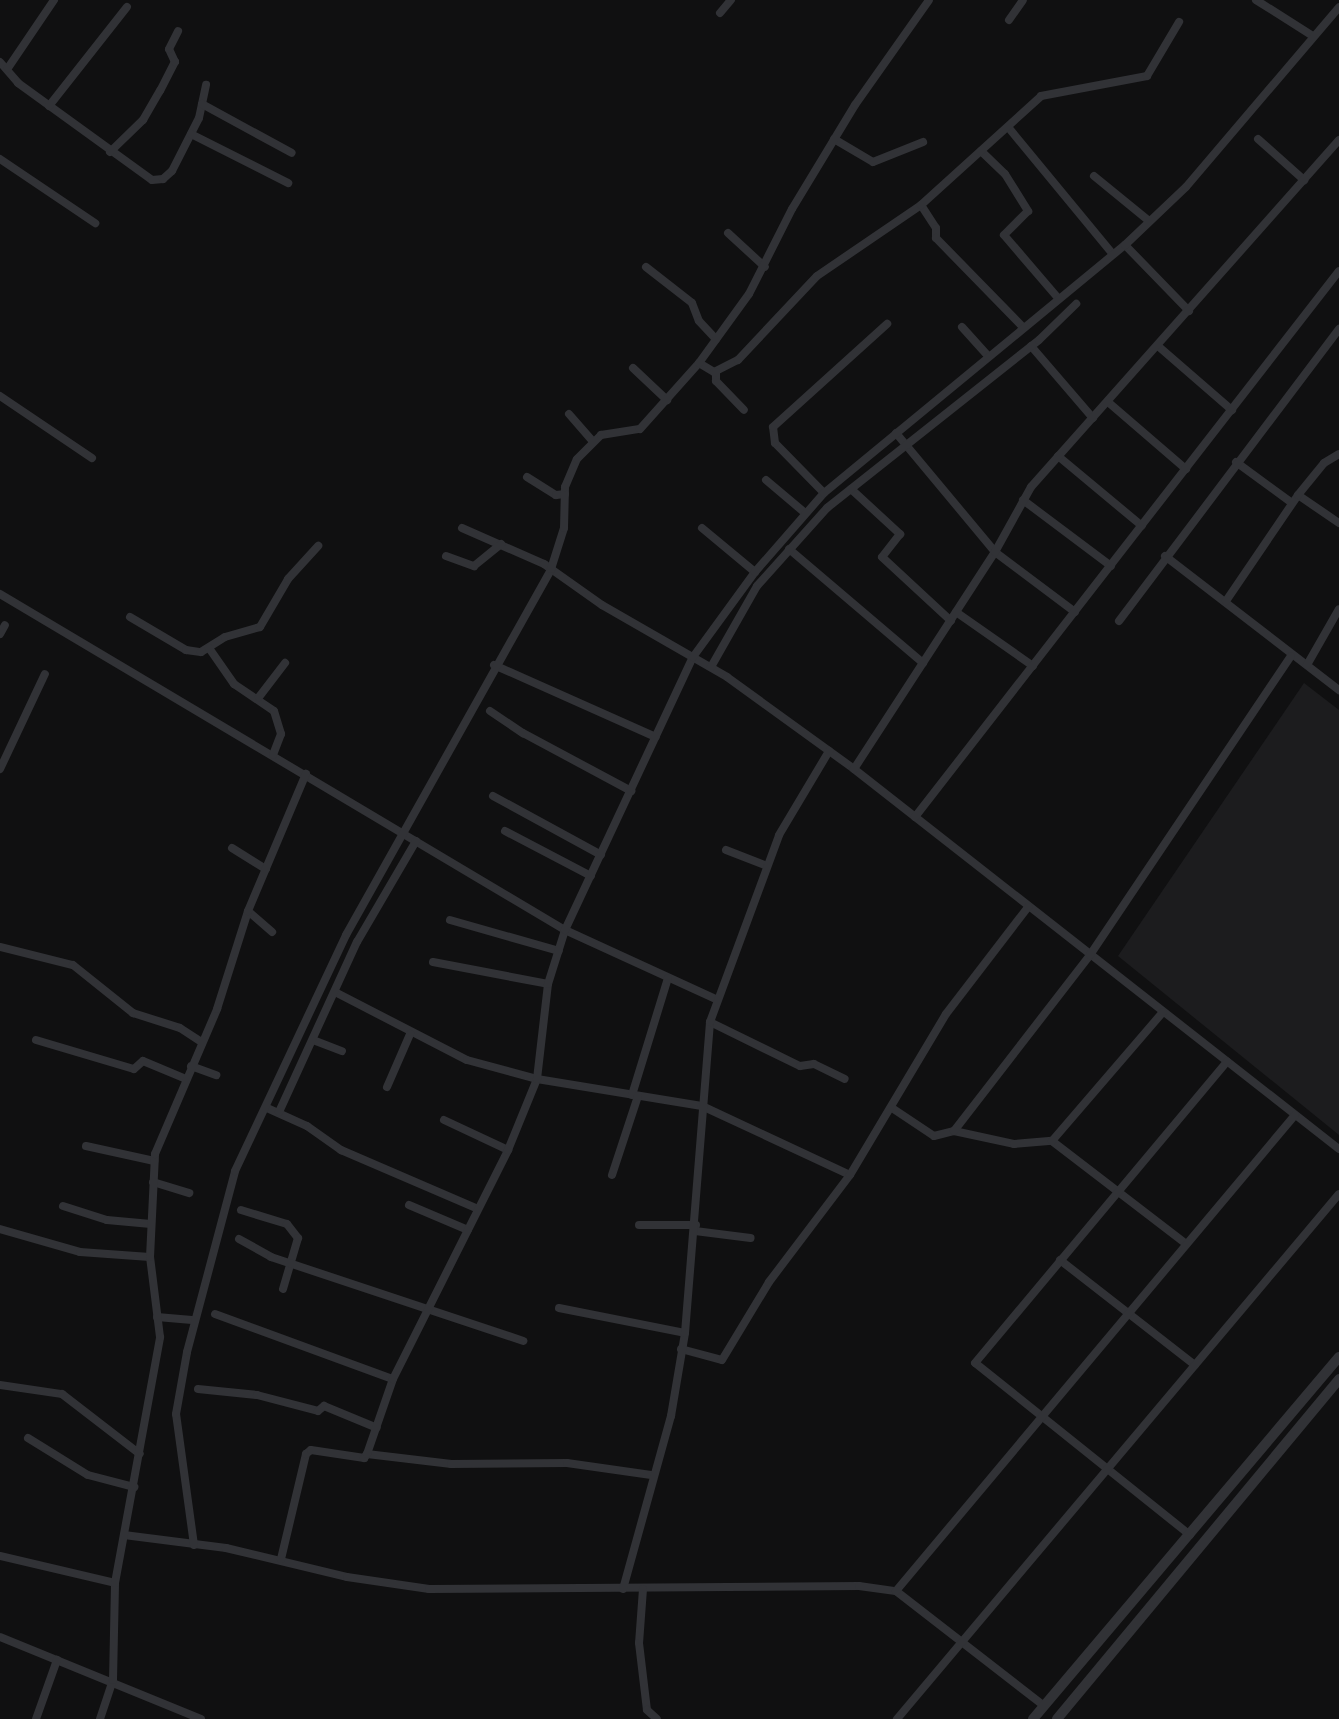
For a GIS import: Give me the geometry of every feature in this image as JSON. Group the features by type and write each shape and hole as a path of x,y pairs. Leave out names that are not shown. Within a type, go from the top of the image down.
{"street":[{"path":"8,68 54,0"},
{"path":"720,13 731,0"},
{"path":"194,1545 176,1414 195,1320 223,1230 230,1185 346,935 404,834 494,665 551,569 564,528 565,494 577,459 592,440 640,429 699,363 765,267 792,209 834,139 929,0"},
{"path":"1009,20 1023,0"},
{"path":"1256,0 1312,36"},
{"path":"49,106 127,7"},
{"path":"281,1559 308,1451 364,1458 367,1454 394,1379 508,1150 537,1079 548,984 565,930 693,657 755,572 821,496 1112,253 1125,245 1248,116 1312,36 1339,7"},
{"path":"716,372 738,360 817,276 921,205 1045,93 1147,76 1179,22"},
{"path":"110,152 143,120 160,91 176,62 169,49 178,31"},
{"path":"0,62 8,68 18,83 152,180 163,179 191,134 206,85"},
{"path":"202,104 292,153"},
{"path":"1009,127 1112,253"},
{"path":"191,134 288,183"},
{"path":"834,139 873,162 923,142"},
{"path":"1258,139 1304,180"},
{"path":"854,769 995,552 1023,500 1058,456 1339,140"},
{"path":"981,151 1005,174 1028,211 1004,235 1058,298"},
{"path":"0,159 95,223"},
{"path":"1094,176 1149,222"},
{"path":"921,205 936,228 936,238 1023,327"},
{"path":"727,233 765,267"},
{"path":"1125,245 1189,310"},
{"path":"646,267 692,303 699,321 716,339"},
{"path":"915,817 1339,271"},
{"path":"711,667 757,586 827,508 1031,345 1076,304"},
{"path":"827,508 821,496 775,443 773,427 887,324"},
{"path":"962,327 988,356"},
{"path":"1119,621 1165,556 1339,329"},
{"path":"1031,345 1093,418"},
{"path":"1158,346 1232,410"},
{"path":"699,363 716,372"},
{"path":"633,368 667,400"},
{"path":"716,372 716,381 744,411"},
{"path":"0,396 92,458"},
{"path":"1108,402 1186,469"},
{"path":"569,414 592,440"},
{"path":"896,433 995,552 1075,612"},
{"path":"1226,601 1298,495 1324,463 1339,454"},
{"path":"1058,456 1142,526"},
{"path":"1236,462 1292,503"},
{"path":"527,477 556,495 565,494"},
{"path":"766,480 805,513"},
{"path":"850,489 900,534 882,557 951,621"},
{"path":"1298,495 1339,523"},
{"path":"1023,500 1111,566"},
{"path":"462,528 551,569 711,667 854,769 1339,1149"},
{"path":"702,528 755,572"},
{"path":"446,556 474,566 501,544"},
{"path":"130,617 186,650 201,652 225,637 260,627 288,579 318,546"},
{"path":"789,549 923,663"},
{"path":"1165,556 1226,601 1291,656 1338,687"},
{"path":"0,594 565,930 716,999"},
{"path":"1307,665 1339,609"},
{"path":"956,612 1032,667"},
{"path":"0,634 5,625"},
{"path":"209,648 234,684 260,697 281,724 273,755"},
{"path":"954,1131 1090,955 1291,656"},
{"path":"260,697 285,663"},
{"path":"494,665 656,737"},
{"path":"0,769 45,674"},
{"path":"490,711 523,733 631,791"},
{"path":"623,1589 651,1475 671,1416 685,1333 696,1228 709,1022 767,866 792,808 829,751"},
{"path":"100,1719 113,1680 115,1583 160,1337 150,1257 154,1161 200,1041 217,1009 247,911 306,774"},
{"path":"493,796 601,855"},
{"path":"505,831 591,876"},
{"path":"279,1112 378,902 416,841"},
{"path":"232,848 266,869"},
{"path":"726,850 767,866"},
{"path":"681,1349 722,1360 769,1282 850,1175 946,1014 1028,907"},
{"path":"247,911 272,932"},
{"path":"450,920 559,951"},
{"path":"0,947 73,964 133,1013 180,1028 200,1041"},
{"path":"433,962 548,984"},
{"path":"612,1175 668,978"},
{"path":"335,992 410,1034 467,1060 537,1079 702,1106 850,1175"},
{"path":"1052,1141 1163,1012"},
{"path":"709,1022 800,1066 814,1064 845,1079"},
{"path":"387,1087 410,1034"},
{"path":"36,1040 134,1069 142,1060 186,1079"},
{"path":"313,1040 342,1051"},
{"path":"1190,1535 1039,1418 975,1363 1227,1062"},
{"path":"191,1066 216,1075"},
{"path":"267,1108 279,1112 341,1150 478,1209"},
{"path":"891,1108 934,1136 954,1131 1014,1144 1052,1141 1120,1190 1186,1244"},
{"path":"895,1591 1295,1115"},
{"path":"444,1120 508,1150"},
{"path":"86,1146 154,1161"},
{"path":"153,1182 189,1193"},
{"path":"897,1719 1339,1194"},
{"path":"410,1205 468,1230"},
{"path":"63,1206 107,1220 151,1224"},
{"path":"240,1210 287,1223 298,1238 283,1289"},
{"path":"639,1225 696,1228 751,1238"},
{"path":"0,1229 80,1252 150,1257"},
{"path":"239,1239 271,1257 292,1261 429,1312 523,1341"},
{"path":"1060,1260 1195,1365"},
{"path":"559,1308 685,1333"},
{"path":"215,1314 394,1379"},
{"path":"157,1317 195,1320"},
{"path":"1033,1719 1339,1357"},
{"path":"1057,1719 1339,1379"},
{"path":"0,1385 62,1394 140,1454"},
{"path":"198,1390 257,1395 318,1411 324,1406 377,1428"},
{"path":"28,1438 88,1475 134,1487"},
{"path":"367,1454 451,1464 567,1463 651,1475"},
{"path":"124,1535 226,1548 281,1559 347,1577 429,1589 859,1586 895,1591 1044,1706"},
{"path":"0,1556 115,1583"},
{"path":"643,1589 639,1643 647,1710 657,1719"},
{"path":"0,1637 113,1680 201,1719"},
{"path":"36,1719 57,1660"}],"shaded area":[{"path":"1304,683 1339,710 1339,1135 1118,956"}]}
